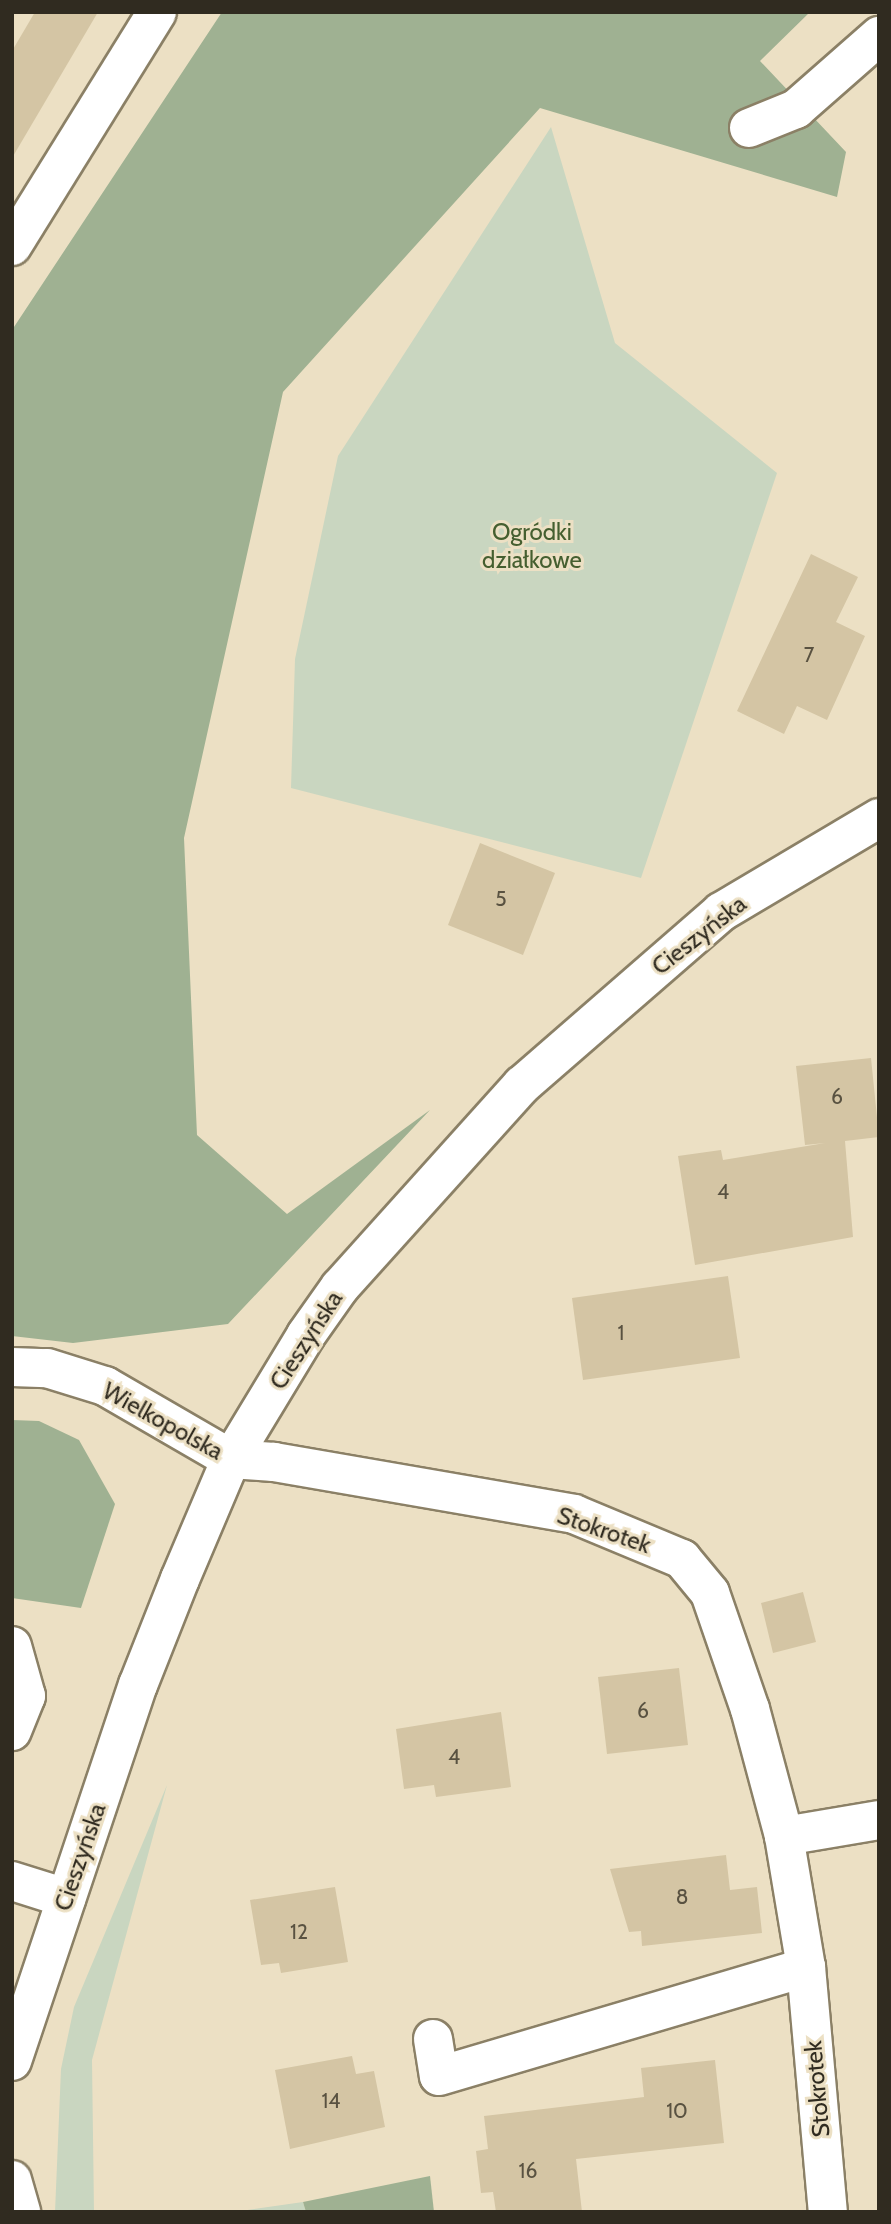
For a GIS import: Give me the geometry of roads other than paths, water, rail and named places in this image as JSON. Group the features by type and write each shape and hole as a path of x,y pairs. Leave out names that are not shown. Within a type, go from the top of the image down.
{"street":[{"path":"12,246 157,12"},
{"path":"749,128 796,108 879,36"},
{"name":"Cieszyńska","path":"12,2061 138,1685 231,1459 340,1287 522,1084 721,912 879,818"},
{"name":"Wielkopolska","path":"12,1367 47,1368 105,1386 231,1459"},
{"name":"Stokrotek","path":"231,1459 274,1462 574,1514 682,1559 709,1593 750,1709 784,1836 806,1967 828,2212"},
{"path":"12,1646 26,1696 12,1731"},
{"path":"784,1836 879,1820"},
{"path":"12,1881 66,1898"},
{"path":"433,2039 439,2076 806,1967"},
{"path":"12,2180 21,2212"}],"park label":[{"name":"Ogródki działkowe","path":"532,546"}]}
